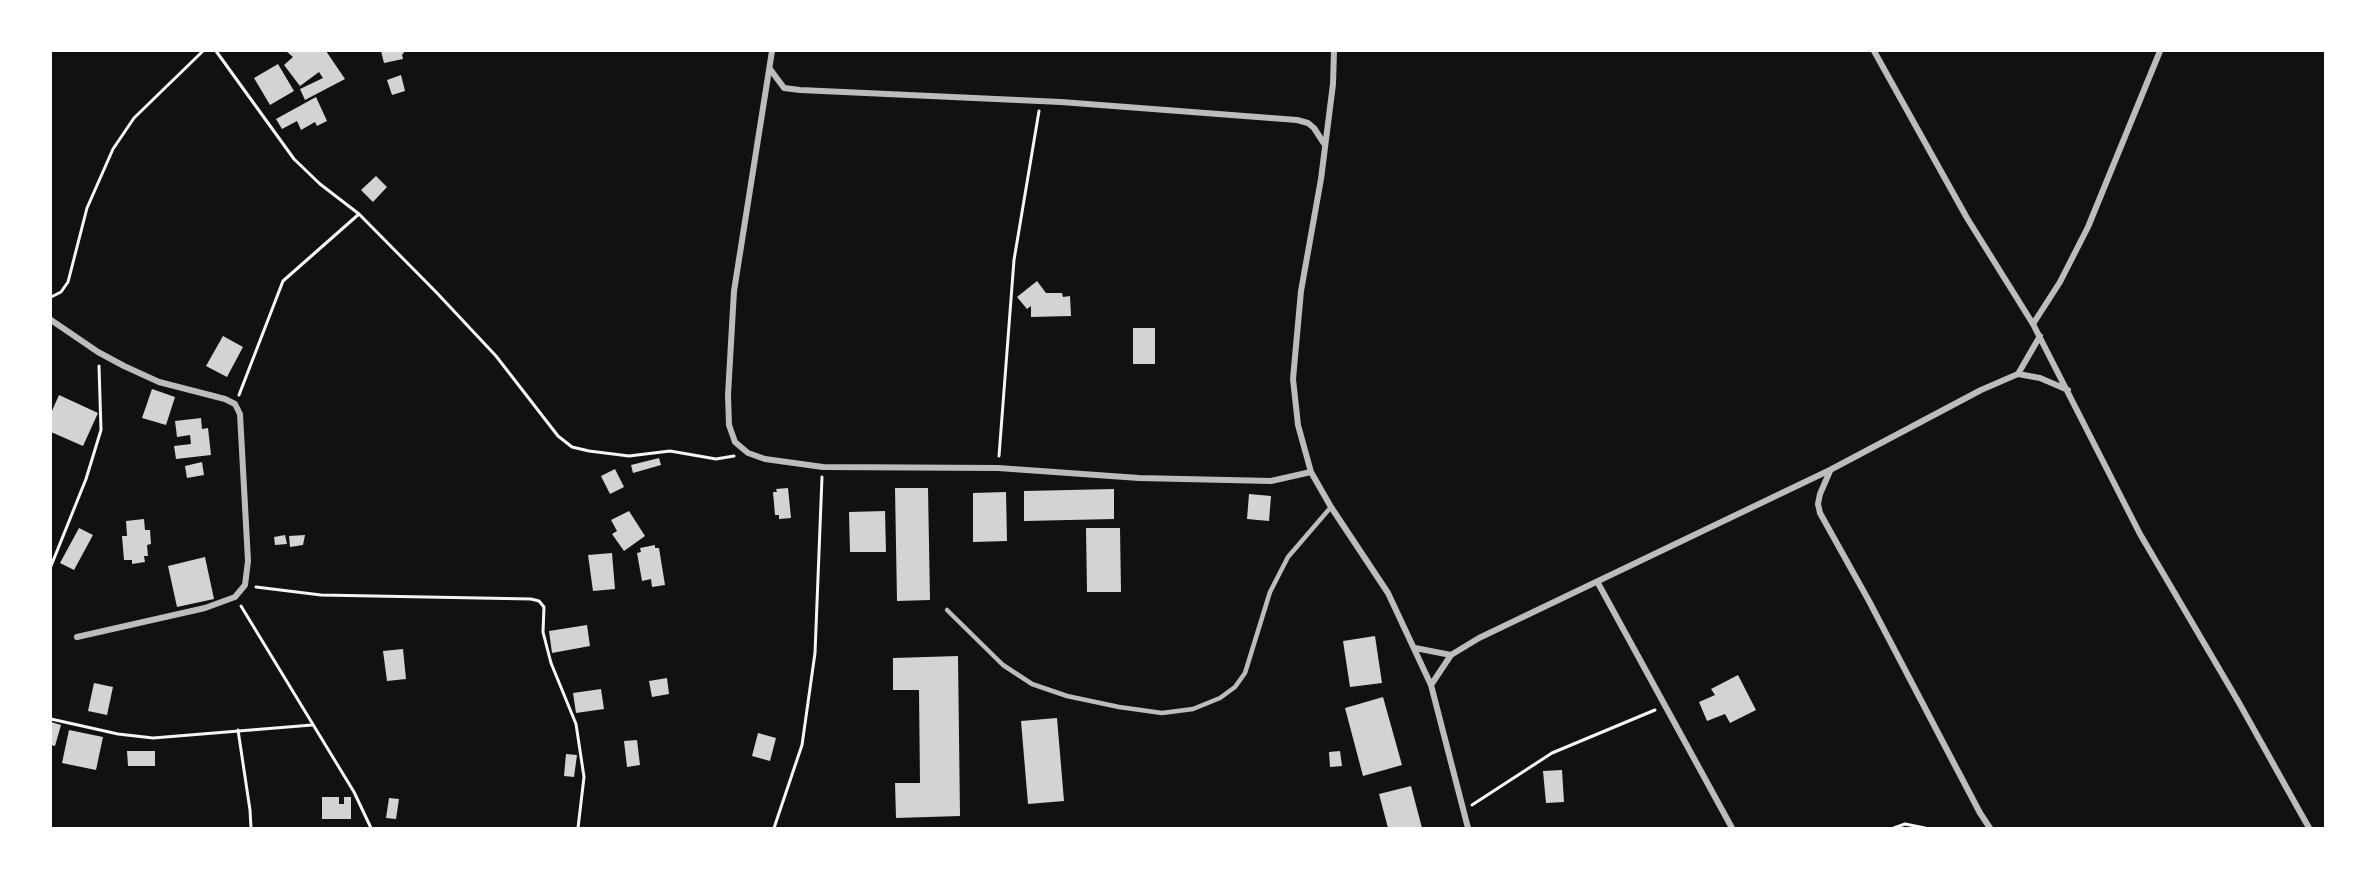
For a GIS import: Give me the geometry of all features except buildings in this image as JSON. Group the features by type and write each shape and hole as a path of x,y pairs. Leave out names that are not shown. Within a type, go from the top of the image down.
{"street":[{"path":"772,51 734,291 729,426 735,442 747,453 765,459 823,466 998,468 1139,478 1270,481 1311,472"},
{"path":"1334,51 1333,84 1325,146 1301,291 1293,379 1298,425 1311,472 1330,507 1388,593 1431,685 1468,828"},
{"path":"1874,51 1967,218 2040,336 2140,534 2309,828"},
{"path":"2033,324 2060,282 2088,227 2160,51"},
{"path":"770,69 784,88 1041,101 1297,120 1308,123 1314,128 1325,146"},
{"path":"51,320 98,352 159,382 225,399 235,404 240,414 248,561 245,585 235,597 205,608 77,637"},
{"path":"2018,374 2040,336"},
{"path":"1431,685 1451,655 1479,638 1830,470 1981,390 2018,374 2040,378 2068,390"},
{"path":"1830,470 1820,494 1818,504 1820,513 1990,828"},
{"path":"1598,583 1732,828"},
{"path":"1415,648 1451,655"}],"lane":[{"path":"947,610 1003,664 1032,684 1067,696 1119,707 1162,713 1193,709 1220,698 1235,687 1245,673 1270,592 1288,557 1330,507"}],"path":[{"path":"51,297 61,291 68,282 87,208 113,149 134,118 203,51"},
{"path":"216,51 294,159 320,184 358,214 437,292 496,356 558,436 572,447 589,452 629,456 670,451 716,459 747,453"},
{"path":"998,468 1014,260 1041,101"},
{"path":"235,404 283,281 358,214"},
{"path":"51,566 86,478 100,430 98,352"},
{"path":"774,828 802,745 815,654 823,466"},
{"path":"245,585 321,595 539,601 544,607 543,632 551,663 576,724 584,777 578,828"},
{"path":"235,597 354,792 371,828"},
{"path":"1463,811 1552,753 1665,706"},
{"path":"51,718 118,734 153,738 312,725"},
{"path":"238,730 251,828"},
{"path":"1894,828 1905,824 1925,828"}]}
